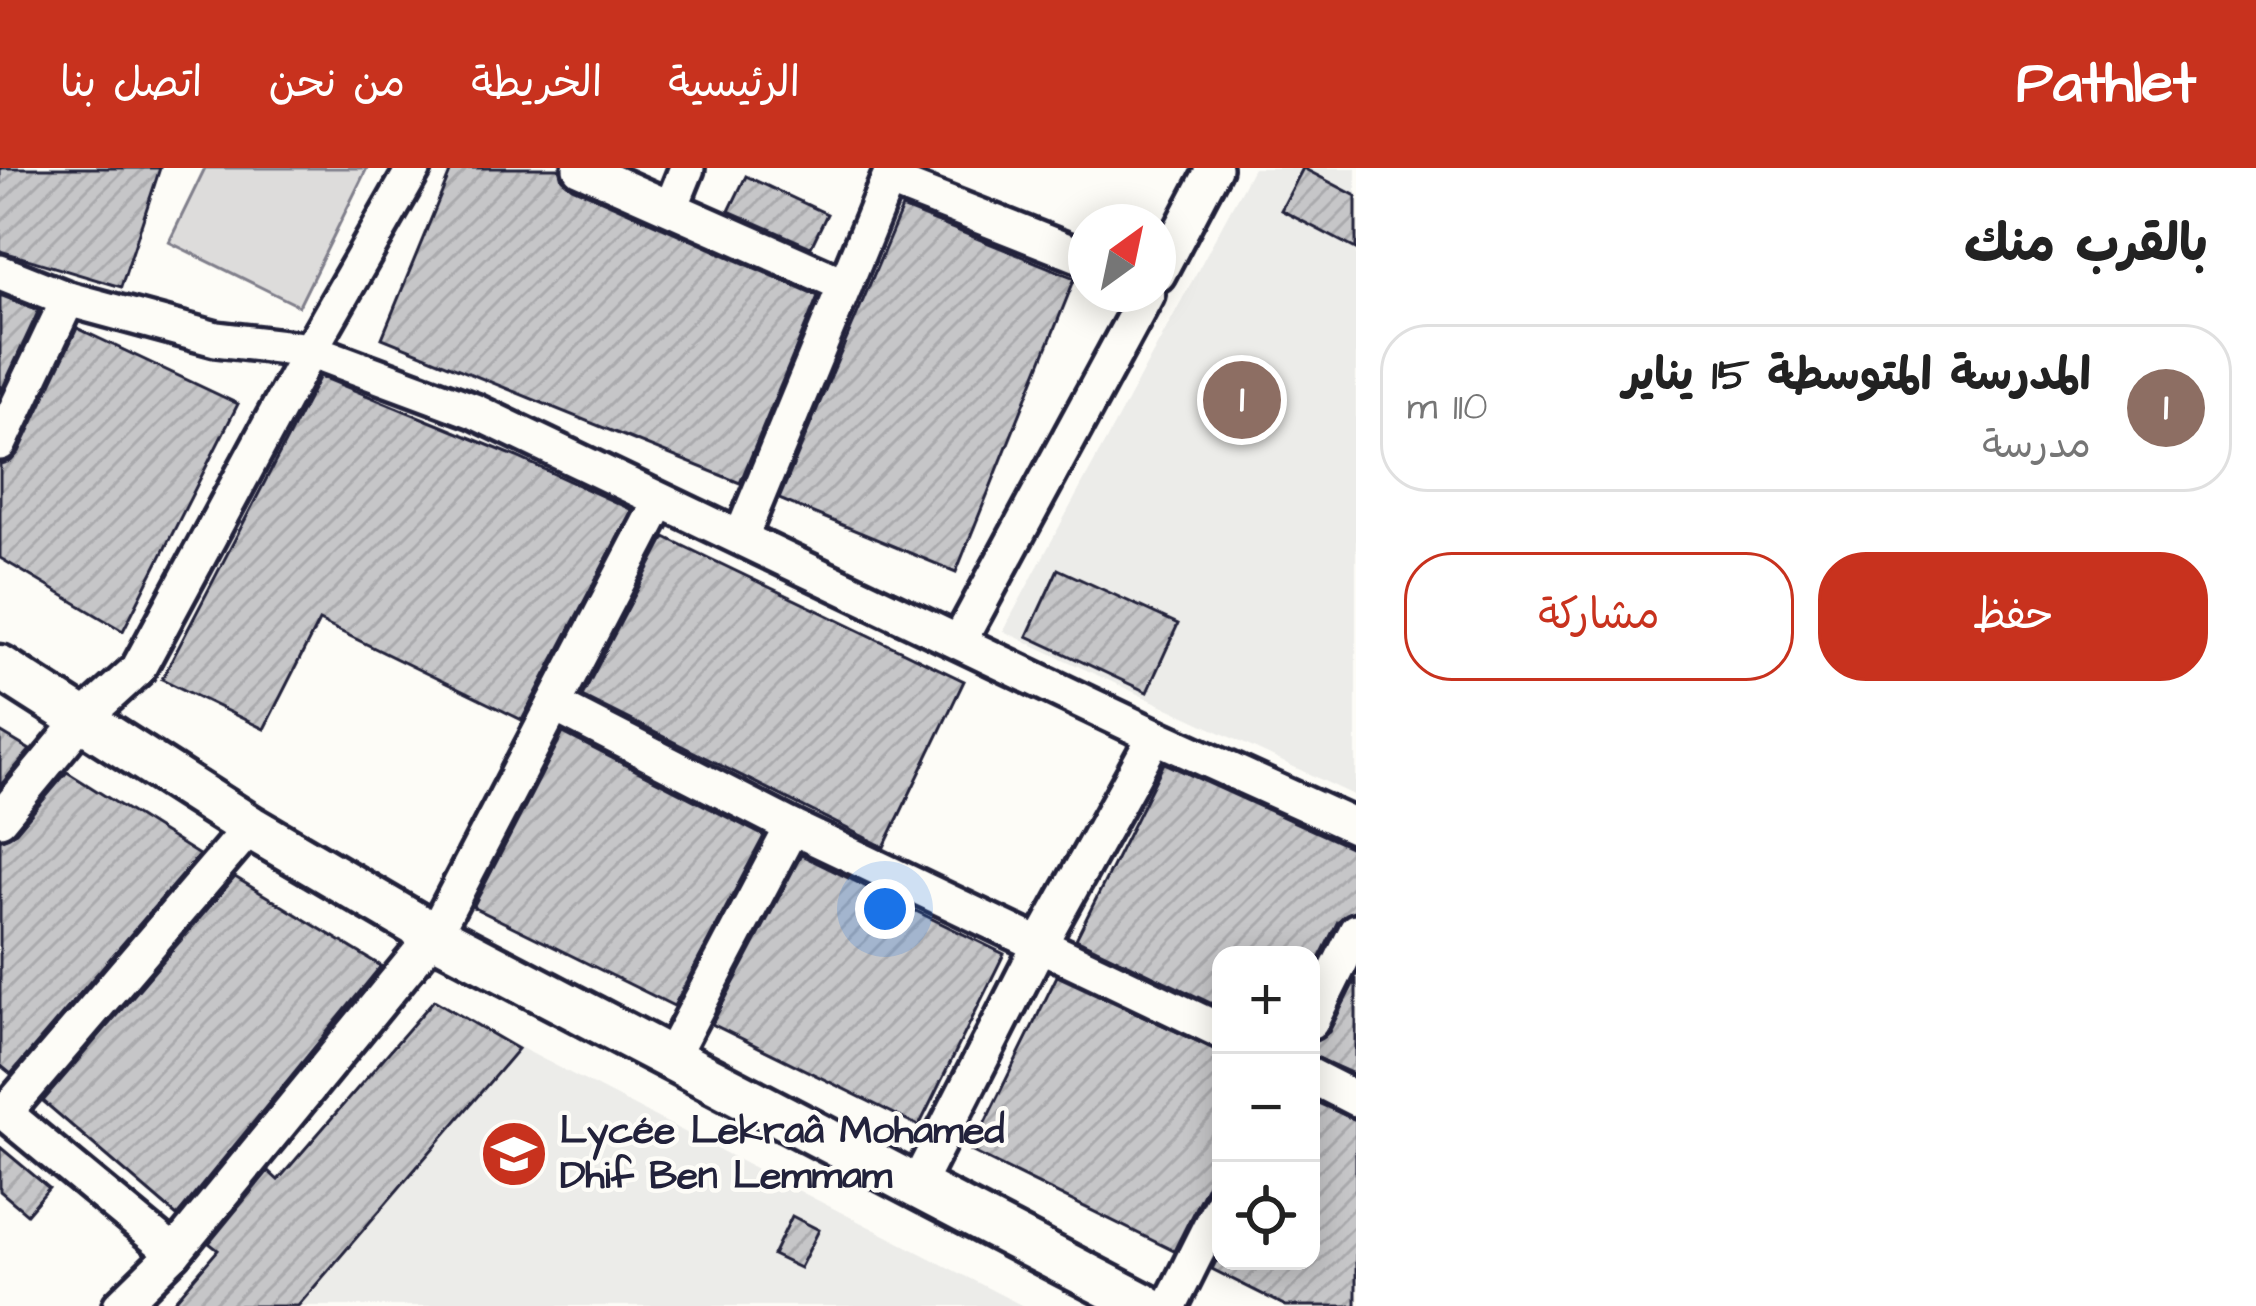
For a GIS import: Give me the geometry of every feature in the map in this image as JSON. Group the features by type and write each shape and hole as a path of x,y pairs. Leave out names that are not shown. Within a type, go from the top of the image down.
{"street":[{"path":"0,819 82,720 137,669 414,168"},
{"path":"580,168 845,285"},
{"path":"672,205 687,168"},
{"path":"1176,240 1214,168"},
{"path":"741,538 888,180 930,181 1068,249"},
{"path":"0,272 68,299 217,339 310,350 474,411 1356,827"},
{"path":"0,443 68,299"},
{"path":"960,640 1138,312"},
{"path":"120,1306 174,1253 434,935 660,501"},
{"path":"0,667 250,827 434,935 1146,1306"},
{"path":"554,704 792,827 1212,1027"},
{"path":"917,1185 1040,944 1155,736"},
{"path":"174,1253 3,1111 250,827"},
{"path":"671,1058 792,827"},
{"path":"1320,1004 1356,931"},
{"path":"1320,1081 1356,1099"},
{"path":"1171,1306 1212,1222"}],"shaded area":[{"path":"205,168 367,168 299,306 169,242"},
{"path":"1253,168 1356,168 1356,796 1003,631"},
{"name":"Lycée Lekraâ Mohamed Dhif Ben Lemmam","path":"432,1002 1023,1306 169,1306"}],"building":[{"path":"0,168 160,168 121,287 0,251"},
{"path":"452,168 559,168 562,179 572,187 818,296 740,483 382,338"},
{"path":"1303,168 1356,196 1356,249 1281,210"},
{"path":"746,176 827,214 811,247 729,211"},
{"path":"902,208 1068,275 1068,295 956,572 779,499"},
{"path":"0,295 39,310 0,394"},
{"path":"77,328 238,404 123,631 0,558 0,464 19,452"},
{"path":"320,376 632,510 522,720 319,621 264,729 162,679"},
{"path":"665,537 964,681 884,847 582,696"},
{"path":"1058,569 1178,624 1147,692 1027,636"},
{"path":"0,732 30,750 0,786"},
{"path":"563,733 764,836 674,1006 473,907"},
{"path":"1164,763 1356,850 1356,910 1338,921 1320,957 1320,946 1212,946 1212,1004 1076,939"},
{"path":"67,772 199,855 11,1074 0,1065 0,840 16,832"},
{"path":"801,855 1004,954 919,1126 712,1024"},
{"path":"235,877 381,966 177,1216 43,1101"},
{"path":"1057,976 1212,1048 1212,1175 1174,1251 971,1151"},
{"path":"1356,978 1356,1075 1320,1059 1320,1038 1329,1032"},
{"path":"434,1000 518,1049 298,1306 170,1306 218,1250 209,1243 268,1171 278,1180"},
{"path":"1320,1104 1356,1120 1356,1306 1286,1306 1214,1270 1320,1270"},
{"path":"0,1147 49,1188 27,1214 0,1191"},
{"path":"792,1216 819,1230 800,1268 773,1255"}],"place":[{"name":"المدرسة المتوسطة 15 يناير","path":"1242,400"},
{"name":"Lycée Lekraâ Mohamed Dhif Ben Lemmam","path":"514,1154"}]}
